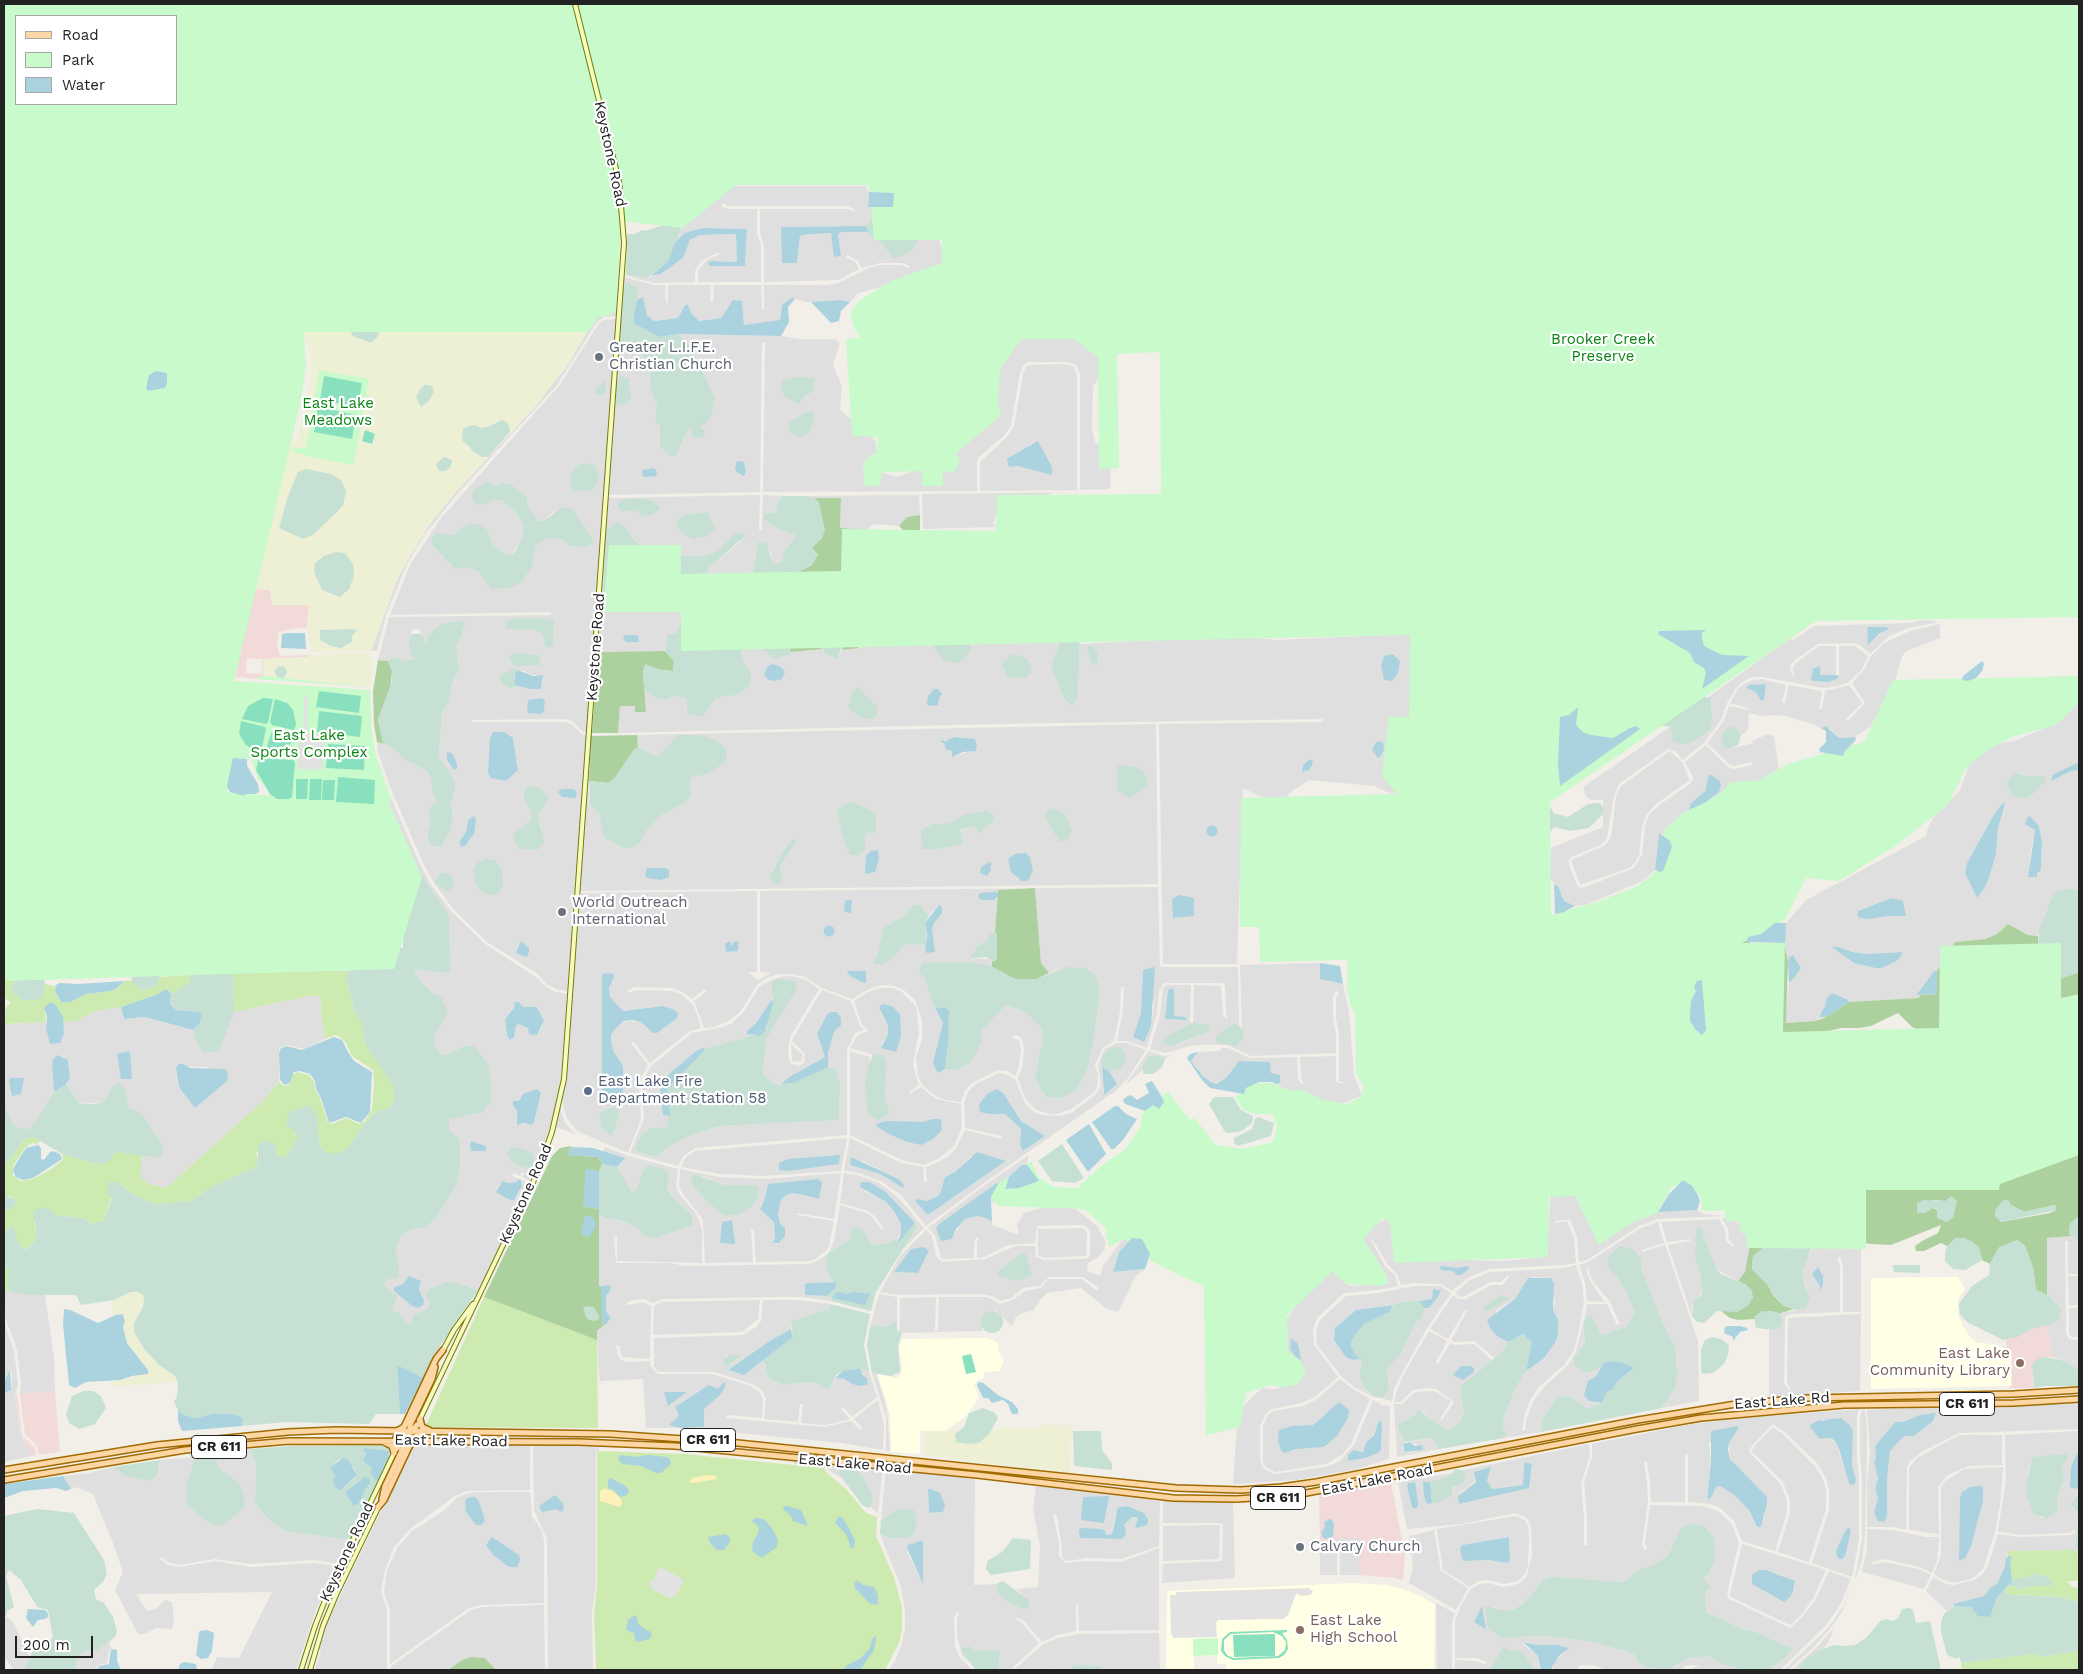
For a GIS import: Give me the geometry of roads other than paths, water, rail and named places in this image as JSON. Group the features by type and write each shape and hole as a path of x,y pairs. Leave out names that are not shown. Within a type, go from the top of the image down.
{"main road":[{"name":"Keystone Road","path":"417,1425 546,1152 564,1079 623,254 623,210 618,173 575,4"},
{"name":"Keystone Road","path":"435,1366 454,1330 472,1307 487,1280"},
{"path":"395,1431 404,1427 436,1359 443,1350"},
{"path":"382,1499 385,1486 408,1436 410,1424 432,1379 435,1366"},
{"name":"East Lake Rd","path":"1700,1409 1807,1398 2014,1394 2079,1390"},
{"name":"East Lake Rd","path":"1701,1418 1773,1410 2014,1403 2079,1399"},
{"name":"East Lake Road","path":"4,1480 185,1450 237,1445 408,1436 513,1433 610,1434 666,1437 1176,1488 1241,1490 1316,1482 1700,1409"},
{"name":"East Lake Road","path":"4,1470 157,1445 235,1436 320,1430 395,1431 408,1436 675,1446 977,1475 1173,1498 1237,1500 1296,1496 1637,1428 1701,1418"},
{"path":"420,1419 422,1426 427,1430 500,1433"},
{"path":"331,1440 387,1443 395,1451 417,1425"},
{"path":"408,1436 501,1436 513,1433"},
{"path":"378,1507 384,1500 410,1445 408,1436"},
{"name":"Keystone Road","path":"301,1670 326,1597 395,1451"},
{"name":"Keystone Road","path":"310,1670 336,1595 382,1499"}],"water":[{"path":"869,192 894,193 893,207 868,207"},
{"path":"866,226 868,232 842,232 838,234 841,256 834,257 831,233 800,236 797,263 782,263 781,227"},
{"path":"703,228 747,229 745,266 709,266 708,263 711,261 737,262 736,234 700,235 690,240 683,258 661,274 651,276 669,260 675,243 684,233"},
{"path":"643,297 647,315 654,321 678,318 685,305 688,305 691,313 699,321 721,318 733,300 742,301 744,325 780,320 782,305 791,298 795,299 788,307 789,322 781,336 678,334 659,337 634,323 637,300"},
{"path":"840,300 850,302 841,311 839,321 831,323 811,302"},
{"path":"156,371 167,373 165,388 148,391 146,388 149,375"},
{"path":"1038,441 1052,467 1052,475 1018,466 1009,467 1008,458"},
{"path":"737,461 744,462 746,472 744,476 737,472 735,468"},
{"path":"654,468 657,472 656,476 643,477 642,470"},
{"path":"1867,627 1887,627 1889,629 1879,634 1868,645"},
{"path":"1706,630 1702,633 1704,646 1722,655 1749,656 1702,689 1706,673 1704,668 1694,662 1690,653 1658,634 1659,631"},
{"path":"305,633 306,649 281,648 282,634"},
{"path":"625,635 638,635 639,642 626,642 623,639"},
{"path":"1393,654 1400,661 1398,673 1392,681 1384,680 1381,666 1384,656"},
{"path":"1982,661 1984,664 1982,671 1976,678 1968,681 1962,680 1963,676"},
{"path":"772,664 781,667 785,672 782,679 768,680 764,674 767,667"},
{"path":"1820,666 1820,675 1837,675 1839,678 1829,682 1813,681 1811,679 1813,669"},
{"path":"518,670 533,676 543,675 541,689 530,689 514,685 515,674"},
{"path":"1766,684 1764,700 1761,701 1756,692 1746,688 1749,685"},
{"path":"934,689 938,689 942,694 938,705 929,706 927,703 928,696"},
{"path":"542,698 545,700 544,712 541,714 527,713 528,700"},
{"path":"1578,707 1576,725 1584,733 1613,738 1636,726 1640,729 1560,786 1558,764 1560,717 1569,715"},
{"path":"1826,726 1839,738 1855,737 1856,740 1845,751 1843,756 1820,752 1819,749 1826,742 1826,731 1822,729"},
{"path":"493,732 504,732 513,738 518,770 506,781 490,778 488,772 490,738"},
{"path":"956,737 975,739 976,751 963,752 952,757 952,751 946,750 944,743 940,742 943,740 946,742"},
{"path":"1380,741 1383,743 1384,750 1378,758 1372,750 1376,742"},
{"path":"447,752 452,753 457,764 457,768 454,770 447,760"},
{"path":"233,758 247,759 247,766 258,784 259,792 245,794 244,796 230,792 227,786"},
{"path":"1310,759 1313,761 1309,770 1302,772 1303,765"},
{"path":"2079,762 2079,770 2071,771 2051,781 2052,775"},
{"path":"1709,774 1719,780 1721,785 1719,792 1706,802 1689,810 1691,803 1705,791"},
{"path":"562,789 573,789 576,791 577,796 575,798 562,797 558,792"},
{"path":"2006,802 1998,828 1996,854 1989,878 1977,898 1965,873 1967,863 1992,818 2001,805"},
{"path":"474,816 476,820 474,834 465,846 461,847 459,842 466,832 468,820"},
{"path":"2030,816 2039,826 2042,841 2041,870 2037,873 2037,877 2028,877 2035,830 2025,824"},
{"path":"1212,825 1218,831 1212,837 1206,831"},
{"path":"1659,833 1670,841 1672,847 1663,871 1660,872 1655,870"},
{"path":"878,850 879,859 875,872 865,874 866,856 871,851"},
{"path":"1026,853 1030,858 1033,870 1028,881 1022,881 1011,872 1008,859 1015,854"},
{"path":"990,862 992,864 991,870 987,876 980,873 981,867"},
{"path":"647,868 665,868 669,870 669,877 661,880 647,878 645,875"},
{"path":"1554,884 1558,886 1564,901 1575,906 1555,914"},
{"path":"996,892 999,895 995,900 981,900 978,896 980,893"},
{"path":"1180,895 1194,898 1194,916 1173,918 1172,899"},
{"path":"1891,898 1903,901 1906,916 1867,919 1858,917 1858,911"},
{"path":"852,900 851,913 844,912 845,901"},
{"path":"939,905 942,907 942,913 932,929 935,952 926,953 927,935 925,923"},
{"path":"1775,923 1786,923 1785,943 1747,942 1748,937 1761,934"},
{"path":"827,926 831,926 834,931 833,935 827,936 824,933 824,929"},
{"path":"521,941 529,948 527,957 516,953"},
{"path":"730,941 732,947 733,942 738,941 738,951 726,952 725,944"},
{"path":"1832,947 1867,954 1902,952 1900,958 1896,961 1882,968 1876,968 1854,963"},
{"path":"1793,955 1801,968 1789,983 1788,963 1789,957"},
{"path":"1320,963 1340,966 1343,984 1320,979"},
{"path":"1155,967 1151,1027 1144,1042 1133,1037 1141,1013 1143,970"},
{"path":"848,971 866,971 866,983 852,977 847,973"},
{"path":"1934,971 1937,971 1937,994 1916,995"},
{"path":"608,973 613,974 614,977 609,988 610,997 623,1011 663,1006 675,1010 678,1014 677,1018 657,1033 653,1033 641,1022 633,1020 624,1021 614,1030 611,1036 611,1043 614,1052 623,1066 623,1096 620,1103 602,1101 602,976"},
{"path":"1702,980 1706,1030 1702,1035 1690,1021 1690,1012 1691,1001 1696,991 1694,987 1697,981"},
{"path":"124,981 111,991 86,994 70,1002 61,1002 55,991 56,985 60,983 78,984"},
{"path":"1173,988 1174,1016 1186,1017 1187,1020 1165,1019 1168,990"},
{"path":"168,990 171,994 170,1005 177,1010 202,1012 200,1024 193,1030 145,1017 124,1019 121,1007 158,994"},
{"path":"1832,993 1847,999 1849,1002 1828,1016 1820,1018 1826,999"},
{"path":"772,999 773,1003 765,1031 760,1036 755,1034 747,1035 747,1031 756,1023"},
{"path":"51,1002 56,1005 63,1017 64,1034 60,1043 50,1044 44,1008"},
{"path":"515,1002 519,1002 523,1007 536,1007 539,1011 544,1021 537,1035 529,1034 528,1028 519,1024 516,1026 514,1038 510,1040 507,1036 505,1019 514,1008"},
{"path":"883,1004 892,1006 900,1014 901,1036 896,1052 881,1048 888,1034 888,1026 879,1007"},
{"path":"945,1007 949,1011 948,1045 945,1069 938,1073 933,1063 943,1023 935,1008"},
{"path":"837,1012 841,1018 841,1025 834,1032 828,1053 828,1067 794,1083 781,1084 789,1077 825,1057 817,1034 827,1014"},
{"path":"334,1037 342,1040 354,1061 372,1072 370,1112 361,1123 346,1117 329,1123 316,1089 315,1081 310,1074 300,1071 294,1072 290,1083 285,1085 280,1080 280,1049 286,1046 302,1050"},
{"path":"703,1048 706,1049 667,1089 670,1116 663,1115 661,1081 696,1051"},
{"path":"130,1051 132,1079 121,1079 117,1054"},
{"path":"1198,1052 1191,1061 1202,1075 1216,1084 1226,1078 1239,1061 1270,1062 1271,1073 1280,1075 1280,1083 1259,1082 1246,1088 1244,1094 1210,1088 1187,1058 1190,1054"},
{"path":"58,1055 68,1060 70,1078 66,1084 54,1092 52,1066 53,1059"},
{"path":"179,1064 190,1068 225,1069 228,1074 227,1081 195,1108 179,1087 176,1068"},
{"path":"1102,1067 1109,1071 1117,1084 1104,1095"},
{"path":"10,1078 24,1078 21,1094 12,1096"},
{"path":"1152,1081 1164,1102 1159,1109 1153,1105 1145,1111 1125,1104 1123,1100 1126,1097 1131,1095 1137,1100 1149,1093 1145,1084"},
{"path":"537,1089 541,1092 534,1123 531,1125 524,1123 517,1125 517,1111 513,1101 520,1100 523,1094"},
{"path":"997,1089 1004,1094 1021,1121 1045,1136 1023,1151 1020,1145 1021,1129 1005,1114 980,1112 979,1105 987,1094"},
{"path":"1115,1106 1118,1106 1126,1114 1137,1119 1123,1140 1114,1149 1111,1149 1092,1122"},
{"path":"941,1119 942,1130 933,1139 921,1145 907,1142 876,1126 876,1124 886,1121 923,1122"},
{"path":"1089,1124 1106,1154 1088,1172 1066,1140"},
{"path":"471,1141 486,1146 486,1151 471,1151"},
{"path":"38,1145 41,1148 41,1159 44,1160 53,1151 60,1154 62,1159 33,1178 23,1180 16,1177 13,1171 14,1167 26,1148"},
{"path":"571,1147 593,1148 625,1158 617,1167 602,1164 598,1157 567,1155"},
{"path":"977,1152 1006,1161 928,1215 915,1201 918,1199 927,1201 940,1194 945,1177 955,1172"},
{"path":"840,1155 839,1164 787,1171 779,1170 779,1163 788,1159"},
{"path":"851,1157 899,1179 904,1185 903,1188 880,1174 850,1165"},
{"path":"1022,1165 1027,1165 1039,1181 1019,1188 1005,1189 1009,1177"},
{"path":"586,1168 599,1172 599,1209 583,1206"},
{"path":"519,1179 522,1186 514,1200 510,1200 496,1192 502,1181 508,1183 517,1182"},
{"path":"819,1179 822,1183 819,1199 794,1193 786,1195 781,1200 778,1214 780,1223 785,1228 785,1236 779,1243 773,1243 775,1237 774,1222 760,1209 768,1184"},
{"path":"1683,1180 1692,1186 1698,1195 1700,1201 1697,1210 1658,1212 1669,1194"},
{"path":"861,1182 869,1182 886,1192 915,1223 895,1247 901,1234 901,1224 894,1211 886,1202 860,1187"},
{"path":"997,1183 991,1197 992,1221 977,1216 965,1219 956,1229 952,1239 941,1241 936,1228 939,1224"},
{"path":"590,1215 594,1218 596,1227 589,1237 584,1236 581,1232 585,1216"},
{"path":"732,1220 735,1244 720,1243 722,1222"},
{"path":"1132,1238 1142,1239 1150,1254 1145,1269 1113,1272 1119,1252"},
{"path":"924,1247 929,1251 918,1273 894,1272 911,1249"},
{"path":"1440,1266 1459,1268 1466,1266 1470,1268 1461,1275 1457,1275 1453,1271 1441,1270"},
{"path":"1818,1267 1823,1276 1820,1292 1820,1286 1812,1274"},
{"path":"409,1276 421,1281 419,1289 424,1301 423,1305 418,1308 412,1306 394,1291 394,1287 403,1284"},
{"path":"1528,1278 1551,1278 1554,1284 1553,1310 1558,1319 1558,1330 1557,1339 1543,1359 1526,1371 1532,1342 1523,1334 1508,1342 1497,1336 1490,1328 1487,1320 1516,1298"},
{"path":"837,1282 836,1287 827,1296 805,1295 805,1284"},
{"path":"610,1285 610,1291 606,1296 606,1311 611,1318 605,1325 602,1323 601,1286"},
{"path":"1433,1289 1441,1290 1429,1308 1424,1308 1419,1301 1432,1299"},
{"path":"855,1292 870,1294 865,1305 832,1298 836,1293 845,1294"},
{"path":"1393,1305 1390,1312 1364,1324 1352,1339 1351,1346 1355,1355 1361,1359 1353,1360 1346,1357 1334,1340 1335,1328 1356,1310"},
{"path":"64,1309 98,1323 123,1314 125,1322 123,1327 127,1343 148,1370 148,1374 120,1380 86,1382 75,1388 69,1385 63,1324"},
{"path":"1740,1326 1748,1330 1740,1332 1733,1341 1733,1337 1724,1333 1725,1327"},
{"path":"791,1329 793,1337 744,1375 728,1370 771,1340"},
{"path":"1291,1338 1298,1344 1301,1360 1290,1349"},
{"path":"1611,1361 1623,1363 1634,1368 1617,1382 1612,1390 1607,1392 1602,1403 1589,1401 1584,1395 1588,1381 1596,1376 1603,1364"},
{"path":"397,1365 423,1378 405,1414 400,1414"},
{"path":"1461,1366 1470,1366 1474,1368 1474,1372 1463,1380 1453,1375"},
{"path":"861,1369 862,1375 867,1378 868,1384 861,1386 852,1384 844,1379 835,1378 843,1371"},
{"path":"10,1370 11,1390 4,1393 4,1382"},
{"path":"724,1382 726,1384 721,1394 704,1409 704,1427 681,1428 669,1425 679,1416 675,1407 709,1385 718,1389"},
{"path":"979,1382 1012,1402 1018,1409 1018,1414 1012,1414 1008,1404 1003,1400 992,1403 988,1398 983,1398 977,1385"},
{"path":"664,1392 687,1392 668,1406"},
{"path":"1339,1402 1349,1410 1348,1418 1337,1436 1324,1447 1296,1449 1285,1453 1281,1451 1278,1441 1279,1430 1292,1426 1313,1425"},
{"path":"178,1410 184,1415 196,1418 212,1414 233,1414 243,1418 242,1426 182,1431 178,1421"},
{"path":"1936,1413 1933,1421 1914,1436 1904,1436 1890,1451 1887,1479 1887,1516 1884,1522 1878,1521 1874,1512 1878,1499 1875,1488 1878,1479 1874,1461 1876,1458 1875,1446 1895,1422 1904,1422 1920,1415"},
{"path":"1841,1418 1850,1425 1853,1431 1852,1466 1856,1480 1854,1485 1849,1484 1839,1449 1834,1440 1830,1438 1820,1439 1810,1427 1810,1425 1819,1420"},
{"path":"1379,1421 1381,1421 1382,1428 1381,1449 1378,1453 1348,1461 1348,1455 1354,1450 1363,1452 1366,1443 1374,1435"},
{"path":"1738,1426 1729,1443 1730,1459 1767,1497 1761,1527 1757,1527 1749,1510 1734,1495 1720,1486 1716,1487 1711,1498 1707,1499 1711,1463 1711,1431"},
{"path":"1410,1442 1415,1446 1422,1445 1423,1450 1405,1452 1403,1444"},
{"path":"364,1448 389,1451 389,1457 378,1480 375,1480 370,1473 372,1468 363,1461 366,1453 363,1450"},
{"path":"2079,1454 2079,1488 2077,1489 2070,1487 2071,1467 2076,1455"},
{"path":"621,1455 666,1457 670,1459 671,1464 661,1473 656,1473 641,1466 622,1464 618,1458"},
{"path":"343,1458 348,1460 357,1475 340,1491 334,1486 333,1479 336,1476 330,1468"},
{"path":"1524,1462 1532,1464 1529,1488 1459,1504 1458,1496 1476,1482 1474,1472 1491,1467 1487,1481 1492,1489 1523,1485"},
{"path":"63,1476 71,1489 66,1491 56,1488 23,1491 4,1498 4,1484"},
{"path":"367,1477 370,1479 370,1483 363,1492 359,1503 354,1506 345,1492"},
{"path":"611,1478 627,1487 629,1491 627,1495 620,1497 612,1489 608,1489 608,1480"},
{"path":"1415,1482 1418,1506 1415,1509 1412,1507 1407,1486 1408,1483"},
{"path":"1423,1482 1430,1482 1432,1503 1427,1504 1424,1496"},
{"path":"1970,1487 1983,1487 1983,1501 1971,1546 1965,1558 1959,1561 1960,1498 1962,1492"},
{"path":"928,1489 940,1493 945,1505 943,1512 929,1513"},
{"path":"555,1495 563,1503 564,1508 562,1512 556,1509 542,1512 539,1506"},
{"path":"1109,1496 1104,1523 1081,1520 1083,1497"},
{"path":"469,1497 475,1497 479,1501 485,1521 481,1525 476,1525 466,1512 465,1501"},
{"path":"784,1506 801,1510 808,1526 793,1521 790,1515 783,1509"},
{"path":"1127,1506 1144,1513 1148,1520 1147,1525 1137,1528 1135,1526 1138,1519 1132,1517 1124,1525 1126,1530 1125,1536 1121,1539 1080,1538 1079,1530 1081,1528 1102,1529 1106,1535 1110,1535 1113,1532 1117,1509"},
{"path":"839,1516 843,1518 855,1540 854,1548 851,1548 846,1534 835,1523"},
{"path":"755,1518 764,1519 772,1528 778,1540 777,1547 762,1558 752,1551 753,1542 759,1531 759,1527 752,1521"},
{"path":"1329,1519 1334,1524 1333,1537 1324,1539 1321,1533 1325,1527 1324,1522"},
{"path":"1848,1528 1851,1529 1846,1553 1843,1559 1840,1559 1837,1557 1836,1551"},
{"path":"726,1534 730,1538 730,1542 724,1550 717,1550 711,1544 708,1537"},
{"path":"492,1537 519,1555 520,1560 517,1567 509,1567 493,1555 486,1545"},
{"path":"1509,1537 1510,1560 1507,1563 1488,1560 1465,1561 1462,1559 1460,1548 1462,1545"},
{"path":"923,1540 923,1584 907,1548 908,1545"},
{"path":"2012,1557 2010,1565 2011,1583 1996,1599 1990,1617 1978,1616 1971,1607 1954,1606 1954,1604 1984,1596 1990,1588 1997,1584 2005,1566 2006,1558"},
{"path":"1759,1570 1766,1570 1795,1581 1790,1597 1784,1602 1752,1584 1752,1575"},
{"path":"857,1580 863,1585 874,1587 878,1595 878,1604 869,1603 855,1588 854,1584"},
{"path":"1482,1606 1486,1629 1474,1622"},
{"path":"28,1609 45,1610 48,1613 48,1617 38,1620 33,1627 26,1618"},
{"path":"634,1615 637,1617 638,1624 652,1633 650,1639 637,1642 634,1633 626,1630 628,1620"},
{"path":"207,1630 214,1633 212,1651 208,1658 201,1659 196,1655 199,1633 200,1631"},
{"path":"877,1635 874,1650 860,1670 842,1670 861,1658 870,1648 872,1639"},
{"path":"1523,1642 1538,1645 1558,1645 1569,1648 1559,1656 1552,1670 1541,1670 1538,1656"},
{"path":"111,1649 117,1650 117,1661 121,1670 97,1670 99,1666 109,1664"},
{"path":"184,1662 196,1664 197,1670 178,1670 180,1664"}],"place":[{"name":"Greater L.I.F.E. Christian Church","path":"599,357"},
{"name":"World Outreach International","path":"562,912"},
{"name":"East Lake Fire Department Station 58","path":"588,1091"},
{"name":"East Lake Community Library","path":"2020,1363"},
{"name":"Calvary Church","path":"1300,1547"},
{"name":"East Lake High School","path":"1300,1630"}],"park label":[{"name":"Brooker Creek Preserve","path":"1603,348"},
{"name":"East Lake Meadows","path":"338,412"},
{"name":"East Lake Sports Complex","path":"309,744"}]}
